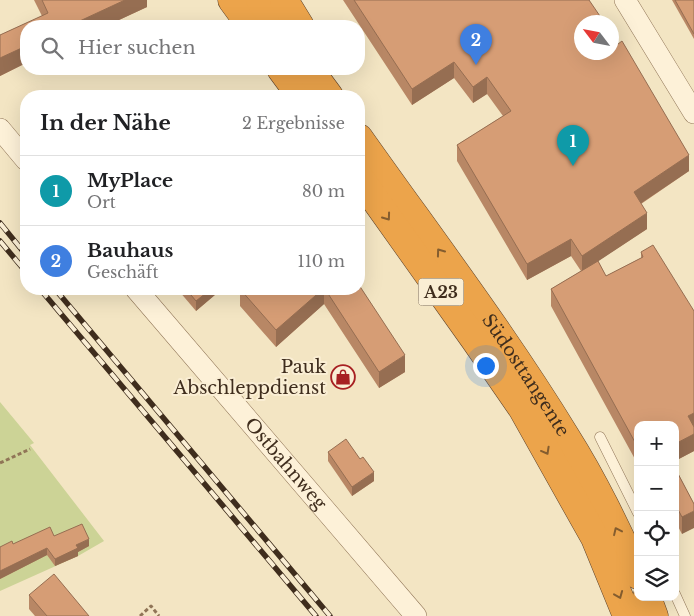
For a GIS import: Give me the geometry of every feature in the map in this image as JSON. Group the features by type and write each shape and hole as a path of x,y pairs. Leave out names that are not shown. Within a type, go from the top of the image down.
{"highway":[{"path":"232,0 247,20"},
{"path":"260,0 275,20"},
{"path":"284,0 296,20"},
{"path":"296,75 314,82"},
{"name":"Südosttangente","path":"365,146 509,349 567,438 608,513 634,567"},
{"name":"Südosttangente","path":"365,185 522,408 595,538 627,616"},
{"path":"648,601 654,616"}],"street":[{"path":"625,0 694,112"},
{"path":"0,130 20,153"},
{"name":"Ostbahnweg","path":"141,295 416,616"}],"lane":[{"path":"600,437 637,511"},
{"path":"678,601 685,616"}],"path":[{"path":"0,463 30,449"},
{"path":"140,616 151,606 159,616"}],"green space":[{"path":"0,402 34,443 30,445 104,541 78,556 0,591"}],"building":[{"path":"42,0 125,0 82,20 33,20 48,13"},
{"path":"354,0 589,0 599,15 574,15 574,60 619,60 619,43 622,41 689,155 634,192 647,213 582,256 571,239 527,264 457,145 511,111 487,77 473,87 454,62 412,89"},
{"path":"675,0 694,0 694,34"},
{"path":"20,26 20,49 0,58 0,35"},
{"path":"653,245 694,311 694,413 688,416 694,427 694,434 679,442 679,421 634,421 634,440 551,289 598,261 606,276 643,257 641,252"},
{"path":"365,294 405,355 379,372 329,295"},
{"path":"191,295 204,295 196,301"},
{"path":"245,295 316,295 276,330"},
{"path":"346,439 360,459 363,457 374,472 352,487 328,452"},
{"path":"679,476 694,504 694,511 682,517 679,511"},
{"path":"82,524 89,539 76,545 78,548 55,559 47,548 0,571 0,547 12,541 13,544 50,527 54,536"},
{"path":"54,574 89,616 47,616 29,595"}],"railway":[{"path":"0,223 20,248"},
{"path":"0,241 20,265"},
{"path":"45,295 316,616"},
{"path":"60,295 330,616"}],"place":[{"name":"Bauhaus","path":"476,65"},
{"name":"MyPlace","path":"573,166"},
{"name":"Pauk Abschleppdienst","path":"343,377"}]}
